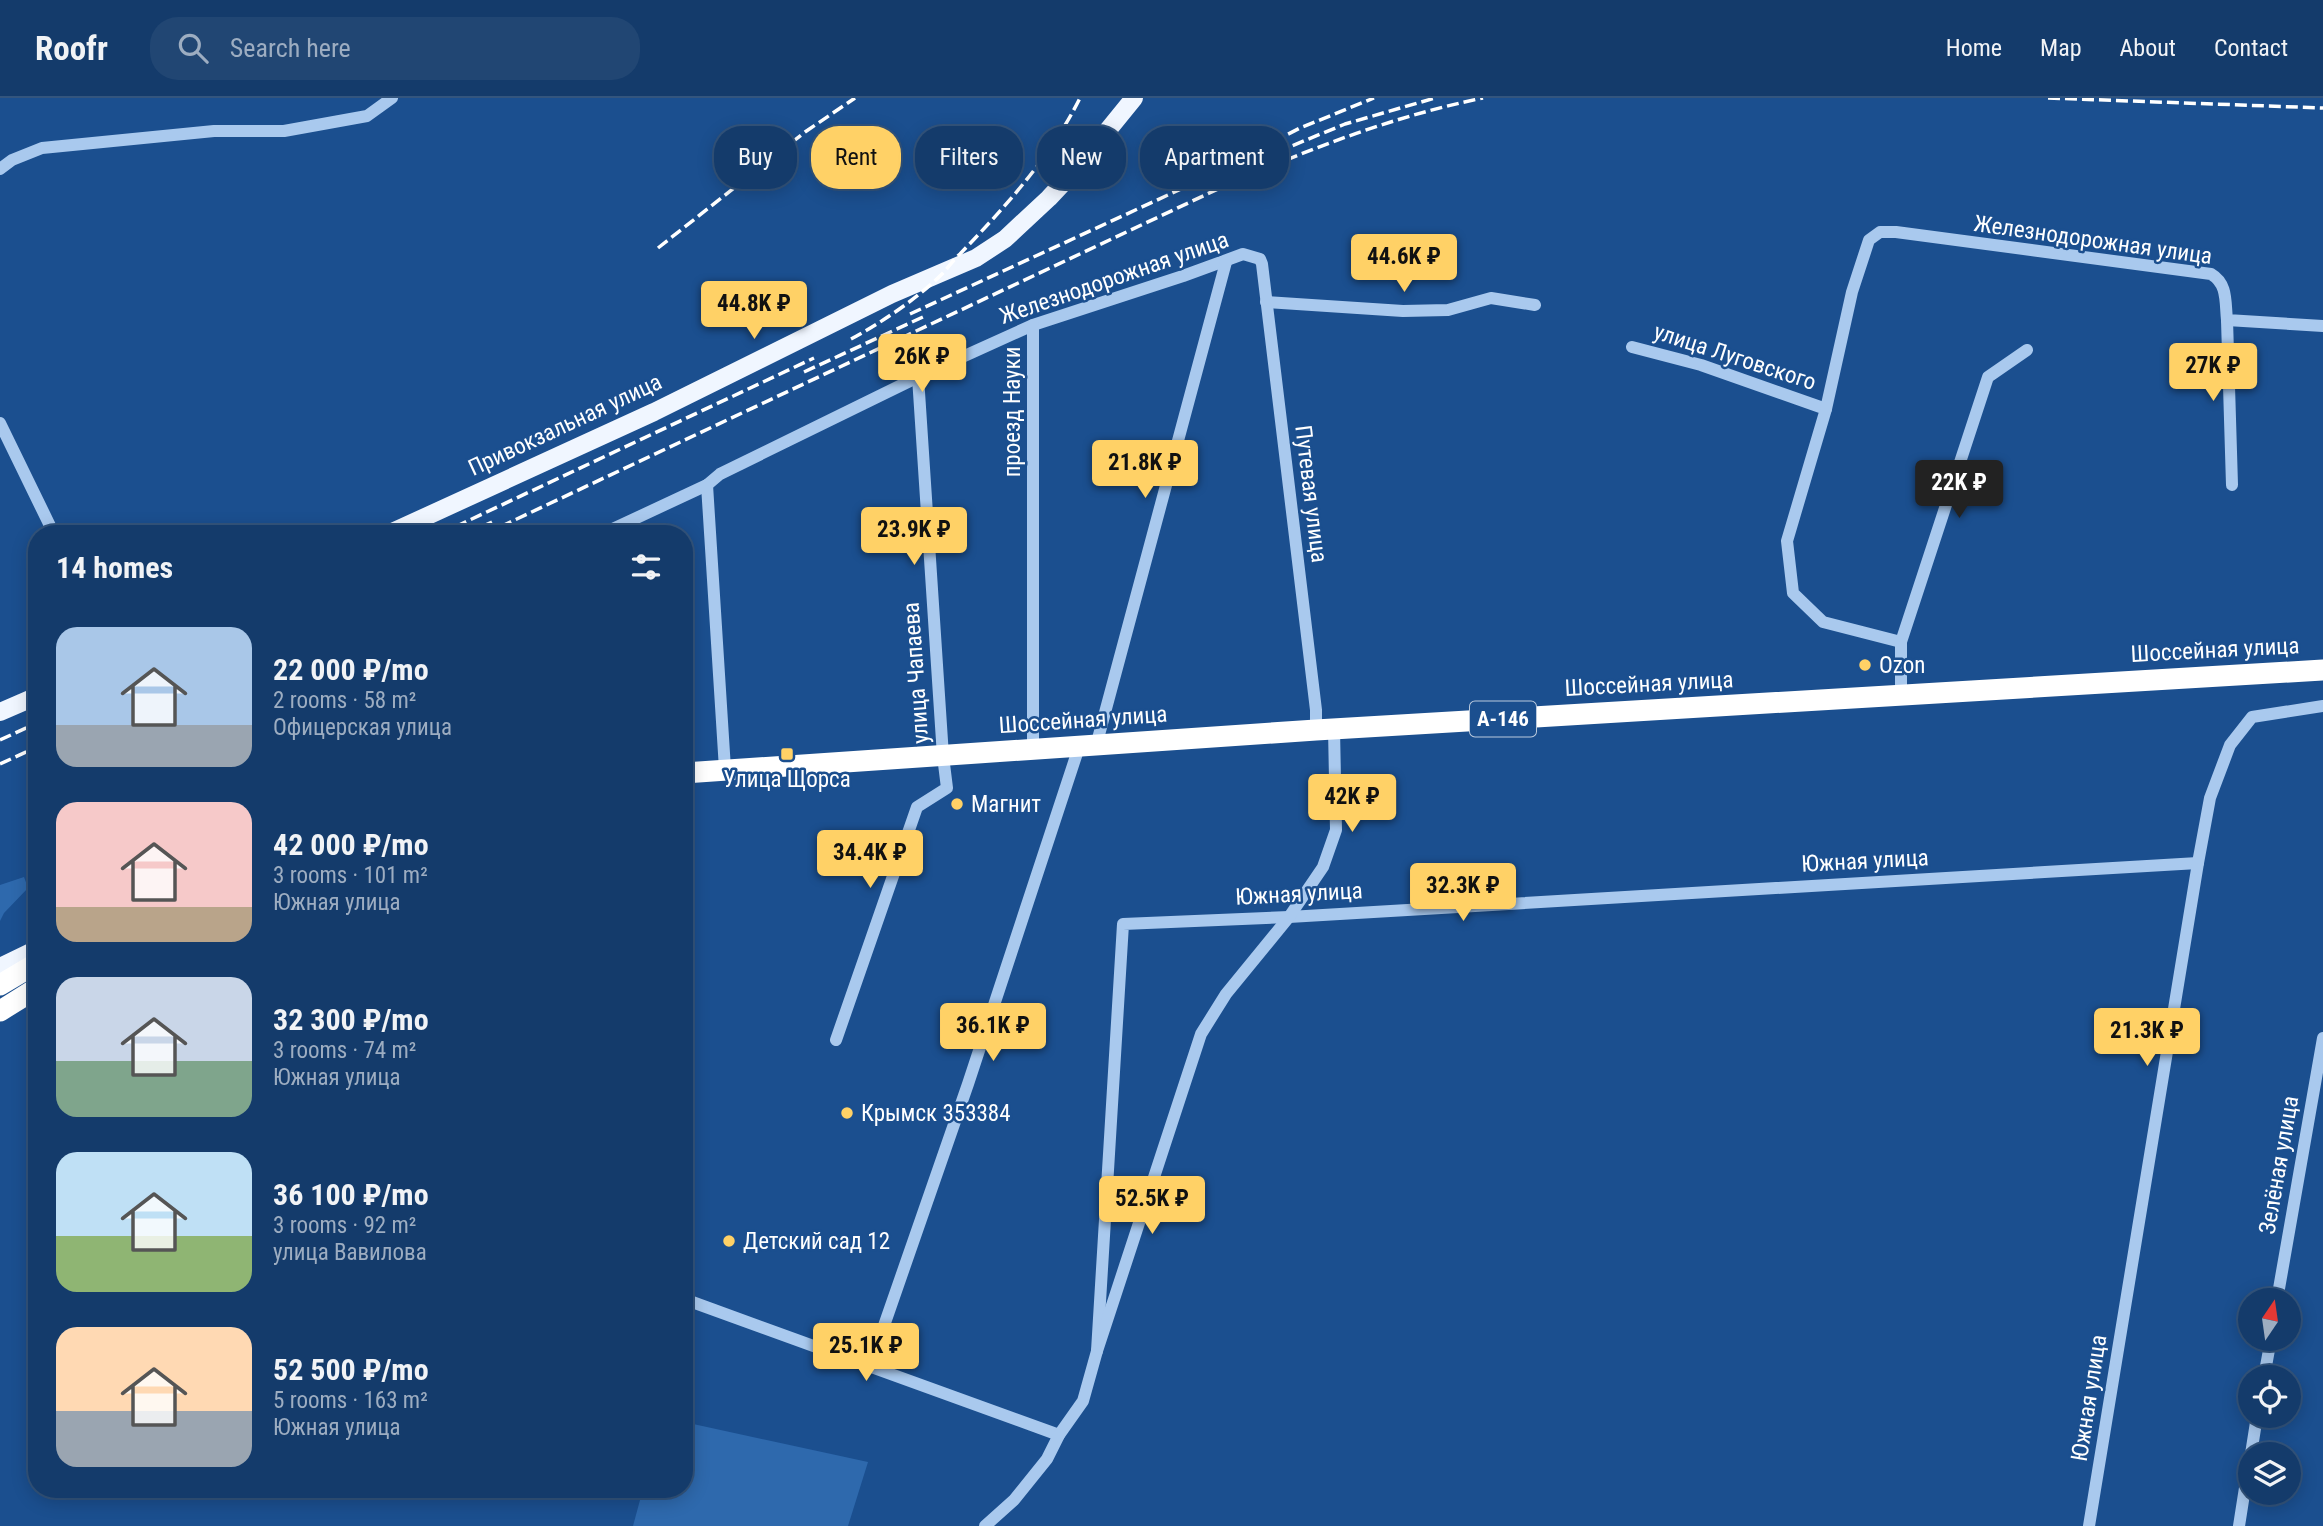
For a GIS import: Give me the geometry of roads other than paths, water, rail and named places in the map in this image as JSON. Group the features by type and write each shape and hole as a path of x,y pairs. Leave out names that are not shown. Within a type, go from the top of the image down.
{"highway":[{"name":"Шоссейная улица","path":"693,772 1325,729 2323,670"},
{"path":"0,985 28,968"},
{"path":"0,1011 28,994"}],"main road":[{"name":"Привокзальная улица","path":"408,525 642,418 892,294 976,258 1005,239 1049,198 1134,98"},
{"path":"0,712 28,700"},
{"path":"0,967 28,953"}],"street":[{"path":"0,169 12,160 42,148 214,131 284,131 367,116 392,98"},
{"name":"Железнодорожная улица","path":"1869,240 1880,232 1896,232 2211,274 2219,278 2224,285 2227,320 2232,485"},
{"name":"улица Луговского","path":"1869,240 1852,292 1826,409 1787,541 1793,593 1823,622 1901,642"},
{"name":"Железнодорожная улица","path":"621,525 707,485 720,474 918,377 1033,326 1243,254 1260,259 1262,264"},
{"path":"870,1366 1087,746 1226,262"},
{"name":"Путевая улица","path":"1097,1351 1201,1034 1226,994 1289,916 1323,867 1336,830 1325,729 1316,710 1262,264"},
{"path":"1266,302 1403,311 1448,310 1491,298 1535,305"},
{"path":"2227,320 2323,326"},
{"name":"проезд Науки","path":"1033,326 1033,750"},
{"name":"улица Луговского","path":"1632,346 1701,365 1826,409"},
{"path":"1901,695 1901,642 1988,377 2027,350"},
{"name":"улица Чапаева","path":"836,1040 917,807 947,788 918,377"},
{"path":"0,423 50,525"},
{"path":"707,485 725,769"},
{"name":"Южная улица","path":"2089,1526 2197,863 2210,798 2230,746 2252,717 2323,706"},
{"name":"Южная улица","path":"1097,1351 1123,924 2197,863"},
{"name":"Зелёная улица","path":"2279,1288 2320,1073 2323,1038"},
{"path":"693,1302 1059,1435"},
{"path":"985,1526 1014,1500 1047,1459 1059,1435 1083,1401 1097,1351"},
{"path":"2239,1526 2243,1505"}],"railway":[{"path":"658,248 805,132 855,98"},
{"path":"851,339 899,310 942,274 1026,181 1055,141 1080,98"},
{"path":"1289,134 1374,98"},
{"path":"1289,147 1345,124 1435,98"},
{"path":"504,525 1220,188 1349,136 1415,115 1483,98"},
{"path":"2048,98 2323,108"},
{"path":"910,314 1181,189"},
{"path":"804,372 925,316"},
{"path":"459,525 814,358"},
{"path":"486,525 492,522"},
{"path":"0,740 28,727"},
{"path":"0,764 28,751"}],"place":[{"name":"Ozon","path":"1865,665"},
{"name":"Улица Щорса","path":"787,754"},
{"name":"Магнит","path":"957,804"},
{"name":"Крымск 353384","path":"847,1113"},
{"name":"Детский сад 12","path":"729,1241"}]}
